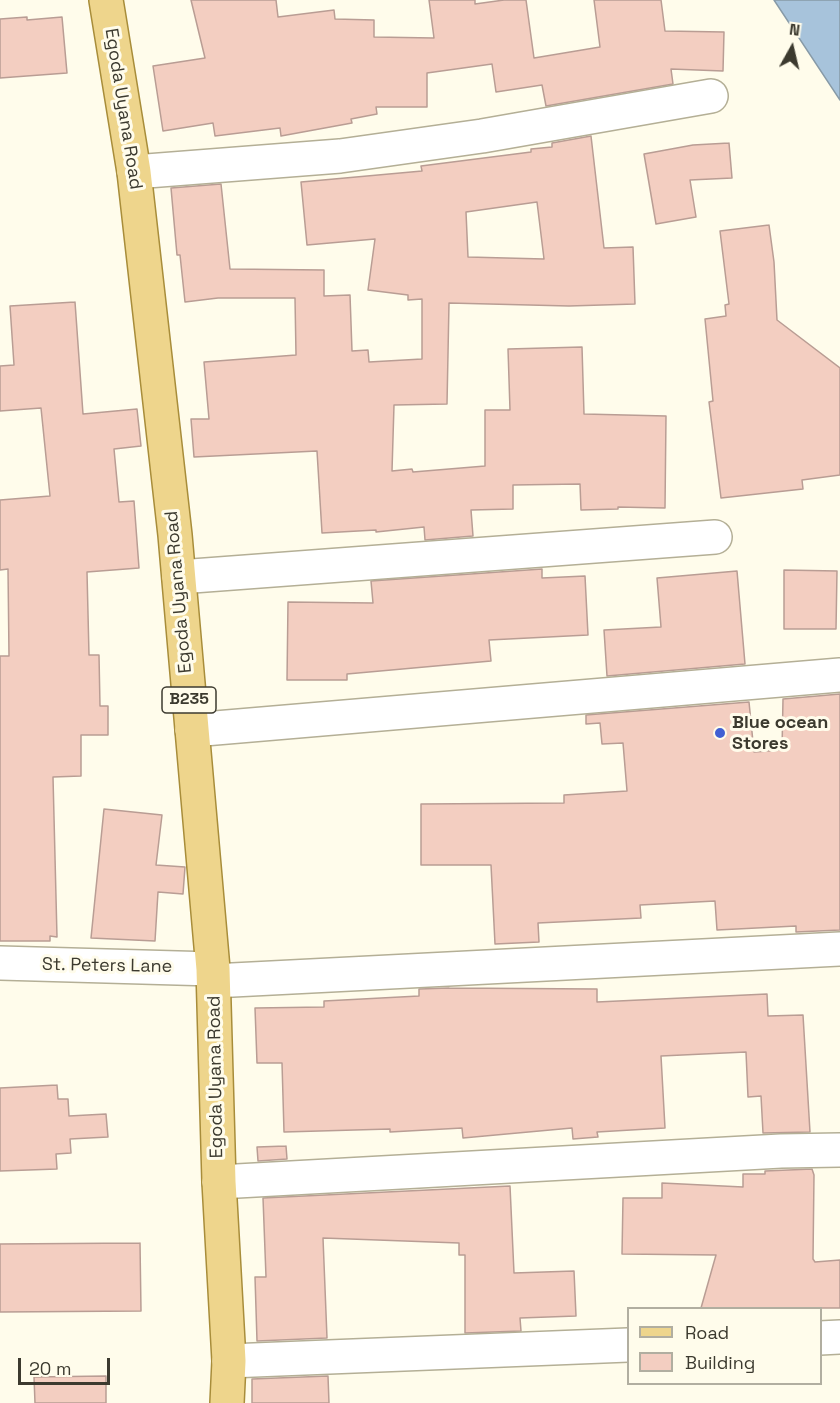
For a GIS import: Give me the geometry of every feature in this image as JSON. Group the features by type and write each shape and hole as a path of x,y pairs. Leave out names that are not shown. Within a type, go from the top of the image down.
{"main road":[{"name":"Egoda Uyana Road","path":"106,0 134,172 179,577 213,975 219,1182 229,1361 227,1403"}],"street":[{"path":"134,172 340,156 482,136 711,96"},
{"path":"179,577 715,537"},
{"path":"192,730 840,675"},
{"name":"St. Peters Lane","path":"0,963 213,975 840,949"},
{"path":"219,1182 781,1151 840,1150"},
{"path":"822,1338 840,1337"},
{"path":"229,1361 627,1346"}],"water":[{"path":"774,0 840,0 840,100"}],"building":[{"path":"191,0 276,0 278,17 334,10 335,19 374,20 374,37 434,38 429,0 475,0 475,4 526,0 534,58 600,47 594,0 661,0 665,31 724,32 723,71 671,69 673,84 546,106 542,85 496,92 492,64 427,73 427,107 376,107 377,114 351,119 352,123 281,136 280,128 215,136 213,123 163,131 153,66 205,58"},
{"path":"27,17 27,20 62,17 67,73 0,78 0,19"},
{"path":"591,136 604,248 633,247 635,304 569,306 449,303 447,404 394,405 392,471 412,469 413,472 485,466 485,410 510,410 508,349 582,347 584,414 666,416 665,508 618,507 618,509 581,510 580,484 513,485 513,509 471,510 473,536 425,540 424,527 376,532 376,530 322,533 317,451 194,457 191,419 209,419 204,362 296,355 295,298 218,298 185,302 180,255 177,255 171,188 221,184 230,269 324,270 324,296 350,295 352,351 368,350 369,362 422,359 422,299 408,300 408,295 368,290 375,239 307,245 301,182 422,171 421,166 531,152 531,149 552,147 552,143","holes":["537,202 544,259 468,257 466,212"]},
{"path":"729,143 732,178 690,180 696,217 656,224 644,154 693,145"},
{"path":"769,225 774,262 777,320 840,368 840,475 802,480 803,489 721,498 709,402 713,401 705,319 726,316 725,305 729,304 720,231"},
{"path":"75,302 83,414 137,409 141,446 114,449 119,502 134,501 139,568 87,572 89,655 99,655 100,706 108,706 108,735 81,735 81,776 53,777 57,937 50,936 50,941 0,941 0,656 9,656 8,569 0,570 0,500 50,496 41,408 0,411 0,366 14,365 10,306"},
{"path":"542,569 542,578 585,576 588,635 489,640 491,661 347,674 347,680 287,680 288,602 373,603 371,581"},
{"path":"784,570 837,571 836,629 784,629"},
{"path":"737,571 745,664 607,676 604,630 661,627 657,578"},
{"path":"840,694 840,930 796,932 796,926 717,930 715,901 640,905 641,918 538,923 539,942 495,944 491,865 421,865 421,804 564,803 564,795 627,791 623,743 602,744 600,723 586,724 586,715 749,702 754,752 782,750 783,699"},
{"path":"104,809 162,815 156,865 185,867 183,894 158,892 155,941 91,938"},
{"path":"419,989 597,989 597,1002 767,994 768,1016 803,1015 810,1132 763,1133 761,1096 748,1097 746,1052 661,1056 665,1128 597,1132 598,1137 573,1139 572,1128 463,1138 462,1128 390,1132 390,1129 284,1132 282,1063 257,1063 255,1008 324,1007 324,1001 419,996"},
{"path":"57,1085 58,1099 68,1099 69,1116 106,1114 108,1137 70,1139 71,1153 56,1154 57,1169 0,1171 0,1088"},
{"path":"286,1146 287,1159 258,1161 257,1147"},
{"path":"812,1169 814,1175 813,1259 815,1262 840,1260 840,1308 701,1307 716,1255 622,1254 623,1198 662,1198 662,1183 743,1187 743,1174 765,1174 765,1171"},
{"path":"510,1186 514,1273 574,1271 576,1316 520,1318 521,1331 465,1333 465,1255 459,1255 459,1243 323,1238 327,1338 257,1341 255,1277 266,1277 263,1198"},
{"path":"140,1243 141,1311 0,1312 0,1244"},
{"path":"106,1376 106,1403 35,1403 34,1377"},
{"path":"328,1376 329,1403 252,1403 252,1379"}],"place":[{"name":"Blue ocean Stores","path":"720,733"}]}
